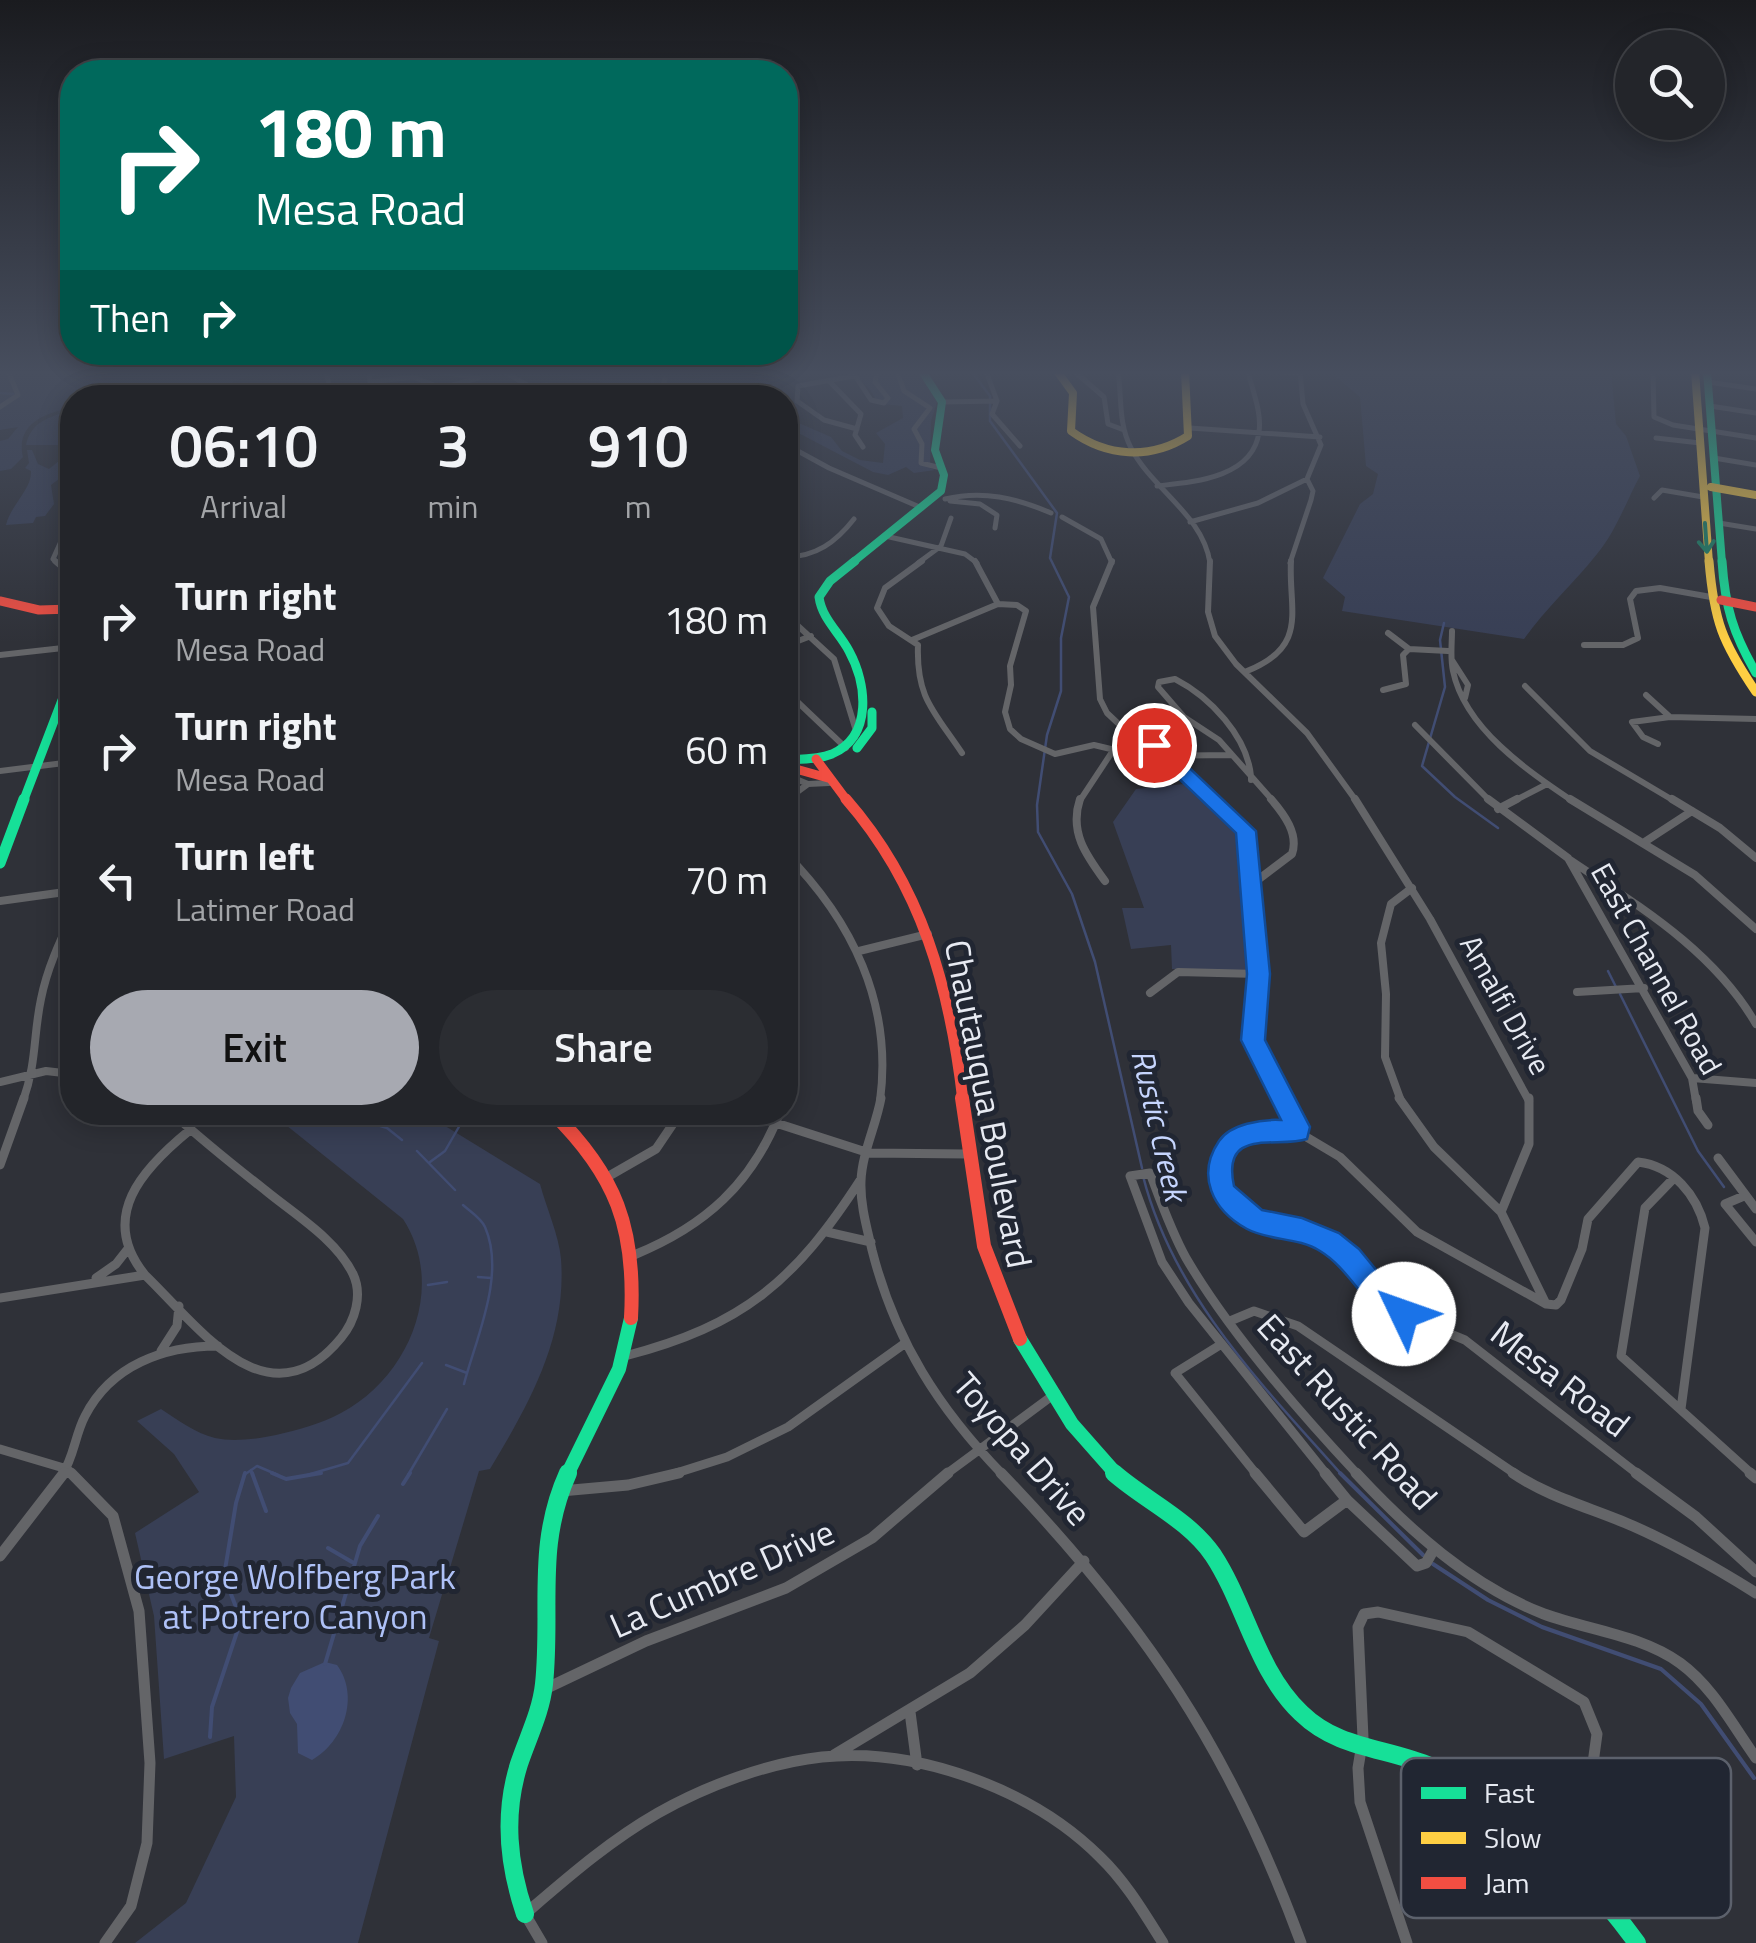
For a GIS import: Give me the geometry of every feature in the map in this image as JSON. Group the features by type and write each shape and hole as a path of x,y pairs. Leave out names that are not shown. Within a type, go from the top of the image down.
{"main road":[{"path":"798,766 858,748 872,728 872,709 862,696 847,647 823,618 818,604 830,581 922,508 940,499 943,486 939,462"},
{"path":"1703,462 1702,491 1716,625 1728,652 1756,692"},
{"path":"1714,462 1725,601 1736,638 1756,673"},
{"path":"1702,491 1716,488 1756,494"},
{"path":"1711,597 1756,607"},
{"path":"0,604 60,610"},
{"path":"798,771 833,781 845,752 858,737 862,696"},
{"path":"0,863 60,705"},
{"name":"Chautauqua Boulevard","path":"821,761 893,860 928,934 949,1010 988,1269 1007,1312 1056,1393 1112,1472 1172,1513 1210,1550 1265,1668 1288,1701 1319,1730 1362,1751 1401,1758"},
{"path":"525,1914 511,1874 506,1826 517,1770 543,1690 544,1554 561,1491 605,1408 625,1356 636,1286 628,1224 609,1176 568,1125"},
{"name":"Chautauqua Boulevard","path":"1621,1918 1637,1943"}],"street":[{"path":"817,462 922,508"},
{"path":"920,462 941,468"},
{"name":"Amalfi Drive","path":"1139,462 1190,522 1208,552 1211,576 1207,612 1221,645 1312,738 1412,888 1528,1098 1534,1130 1529,1152 1501,1212"},
{"path":"1157,486 1216,476 1244,462"},
{"path":"1190,522 1258,503 1306,479 1316,462"},
{"path":"1246,671 1272,658 1287,639 1294,598 1290,561 1314,491 1306,479"},
{"path":"1654,498 1662,490 1702,491"},
{"path":"940,499 974,494 1005,496 1051,513"},
{"path":"940,499 986,506 997,516 995,528"},
{"path":"1062,517 1097,532 1108,546 1112,560 1108,578 1096,593 1094,607 1100,699 1114,722 1145,739 1246,831 1258,974 1253,1040 1295,1119 1298,1132 1340,1157 1417,1232 1546,1304 1556,1305 1560,1300 1582,1250 1585,1226 1594,1209 1616,1191 1634,1165 1648,1162 1674,1178 1700,1210 1705,1228 1680,1410"},
{"path":"951,518 937,550 885,588 878,600 882,618 919,649 917,677 921,692 962,753"},
{"path":"798,555 818,552 836,541 854,519"},
{"path":"1719,523 1756,529"},
{"path":"886,536 971,557 998,604"},
{"path":"60,544 53,559 60,565"},
{"path":"1584,645 1623,646 1638,638 1630,599 1641,589 1660,588 1711,597"},
{"path":"912,640 998,604 1017,604 1026,611 1010,666 1006,712 1015,734 1044,751 1094,744 1140,756 1232,755"},
{"path":"798,625 834,659 859,716"},
{"path":"1452,631 1448,650 1451,673 1473,716 1515,760 1696,876 1756,929"},
{"path":"1388,634 1408,648 1448,650"},
{"path":"798,641 811,636"},
{"path":"0,655 60,648"},
{"path":"1384,690 1402,686 1408,680 1403,655 1408,648"},
{"path":"1251,780 1248,757 1239,739 1196,691 1175,679 1159,682 1158,687 1184,716 1219,740 1251,780 1286,816 1295,846 1292,854 1252,885"},
{"path":"1525,686 1590,751 1692,810 1732,836 1756,858"},
{"path":"1646,695 1670,717"},
{"path":"798,703 845,752"},
{"path":"1658,744 1643,737 1632,722 1670,717 1756,720"},
{"name":"East Channel Road","path":"1415,724 1465,780 1498,809 1568,858 1692,1078 1698,1111 1708,1125"},
{"path":"1105,881 1082,852 1074,828 1083,790 1114,749"},
{"path":"0,771 60,764"},
{"path":"798,775 808,784"},
{"path":"798,791 808,784 833,781"},
{"path":"1498,809 1548,784"},
{"path":"1644,843 1692,810"},
{"path":"1568,858 1638,906 1715,968 1728,980 1756,1024"},
{"name":"Toyopa Drive","path":"798,867 816,884 859,950 877,1008 883,1067 869,1153 860,1179 877,1272 904,1344 976,1449 1084,1561 1145,1635 1198,1719 1269,1860 1301,1943"},
{"path":"1412,888 1399,896 1391,908 1379,941 1388,1070 1439,1154 1501,1212 1546,1304"},
{"path":"0,901 60,893"},
{"path":"859,950 928,934"},
{"path":"0,1164 35,1066 40,1002 51,959 60,943"},
{"path":"1150,993 1178,972 1258,974"},
{"path":"1577,992 1644,988"},
{"path":"35,1066 46,1072"},
{"path":"0,1082 46,1072 60,1073"},
{"path":"1692,1078 1756,1083"},
{"path":"126,1250 145,1275 251,1370 278,1374 296,1369 327,1352 341,1338 359,1294 341,1256 185,1125"},
{"path":"609,1176 656,1148 672,1125"},
{"path":"634,1255 679,1237 722,1207 747,1178 775,1125"},
{"path":"779,1125 869,1153 968,1154"},
{"name":"Mesa Road","path":"1298,1132 1263,1129 1232,1142 1221,1158 1219,1172 1232,1203 1255,1220 1313,1233 1340,1249 1381,1297 1419,1322 1466,1340 1559,1416 1696,1517 1756,1572"},
{"path":"92,1280 116,1264 126,1250 126,1224 133,1192 148,1168 190,1130"},
{"path":"1718,1158 1756,1209"},
{"name":"East Rustic Road","path":"1220,1346 1162,1262 1130,1176 1144,1174 1178,1243 1230,1321 1430,1556 1545,1615 1668,1656 1703,1687 1756,1758"},
{"path":"1674,1178 1645,1208 1620,1353 1756,1478"},
{"path":"625,1356 681,1341 723,1322 767,1294 805,1261 860,1179"},
{"path":"1744,1196 1725,1204 1756,1242"},
{"path":"828,1232 871,1242"},
{"path":"0,1298 92,1280 145,1275"},
{"path":"162,1349 177,1326 180,1306"},
{"path":"1230,1321 1254,1311 1298,1326 1538,1490 1631,1525 1756,1593"},
{"path":"561,1491 661,1478 738,1452 814,1410 904,1344"},
{"path":"0,1556 67,1469 85,1416 99,1396 129,1368 162,1349 220,1346"},
{"path":"1347,1500 1304,1532 1175,1373 1220,1346 1347,1500 1410,1562 1422,1566 1430,1556"},
{"name":"La Cumbre Drive","path":"543,1690 646,1641 786,1588 832,1564 910,1509 976,1449 1056,1393"},
{"path":"0,1449 67,1469 113,1516 139,1611 146,1680 147,1843 131,1906 105,1943"},
{"path":"542,1943 525,1914 617,1839 659,1812 754,1774 834,1755 910,1712 970,1673 1024,1625 1084,1561"},
{"path":"1407,1943 1360,1802 1358,1627 1364,1614 1378,1612 1444,1624 1487,1640 1573,1692 1594,1718 1597,1734 1594,1758"},
{"path":"910,1712 916,1765"},
{"path":"834,1755 916,1765 985,1782 1045,1814 1090,1847 1124,1884 1163,1943"}],"green space":[{"path":"0,462 18,462 11,469 0,471"},
{"path":"29,462 49,469 60,462 60,478 51,485 54,504 45,516 36,517 33,523 6,525 30,478 31,471 25,468"},
{"path":"853,462 930,462 930,468 935,470 914,473 906,467 888,475"},
{"path":"1366,462 1635,462 1640,476 1604,545 1524,639 1342,611 1345,597 1323,578 1360,504 1373,494 1378,474"},
{"path":"1193,783 1229,817 1242,840 1251,900 1250,971 1172,969 1171,945 1131,949 1122,908 1144,908 1113,822 1136,789"},
{"name":"George Wolfberg Park at Potrero Canyon","path":"286,1125 444,1125 540,1184 560,1250 561,1288 551,1343 531,1395 490,1469 479,1471 429,1638 439,1641 358,1943 135,1943 186,1903 236,1797 234,1736 164,1759 154,1616 135,1533 199,1492 174,1454 137,1421 161,1409 215,1438 253,1439 325,1420 365,1397 402,1354 421,1301 416,1245 403,1219"}],"shaded area":[{"path":"325,1662 337,1665 344,1677 348,1704 333,1742 312,1760 298,1753 297,1724 290,1713 288,1698 300,1673"}],"waterway":[{"name":"Rustic Creek","path":"1020,462 1057,513 1050,558 1069,597 1061,638 1061,691 1047,735 1037,805 1038,832 1072,894 1095,962 1142,1168"},
{"path":"1444,623 1440,640 1445,687 1422,766 1455,797 1498,828"},
{"path":"1608,971 1616,987"},
{"path":"1620,994 1698,1151 1724,1187"},
{"path":"377,1125 402,1140"},
{"path":"430,1162 445,1151 460,1125"},
{"path":"417,1151 455,1190"},
{"name":"Rustic Creek","path":"1143,1176 1157,1219 1198,1299 1252,1373 1342,1475"},
{"path":"463,1205 485,1227 492,1265 487,1306 464,1384"},
{"path":"478,1277 491,1278"},
{"path":"428,1285 447,1282"},
{"path":"307,1475 348,1463 422,1363"},
{"path":"446,1365 467,1373"},
{"path":"408,1475 447,1409"},
{"path":"251,1470 257,1466 278,1475"},
{"path":"245,1475 251,1470"},
{"path":"251,1470 253,1475"},
{"path":"252,1473 266,1511"},
{"path":"272,1473 286,1479 321,1473"},
{"path":"403,1484 410,1473"},
{"path":"210,1737 212,1707 241,1620 224,1576 245,1475"},
{"name":"Rustic Creek","path":"1342,1475 1423,1555"},
{"path":"325,1664 360,1546 378,1516"},
{"path":"328,1548 352,1562"},
{"name":"Rustic Creek","path":"1433,1564 1488,1600 1542,1627 1661,1669 1701,1704 1754,1778"}],"traffic: fast":[{"path":"798,759 832,754 846,745 856,734 863,705 852,657 825,617 819,597 830,581 941,491 944,475 939,462"},
{"path":"1714,462 1725,601 1735,637 1756,673"},
{"path":"0,863 60,706"},
{"path":"857,748 872,728 872,712"},
{"path":"525,1914 510,1858 508,1821 514,1783 544,1684 548,1530 563,1485 619,1369 631,1318"},
{"path":"1020,1339 1061,1408 1097,1456 1204,1543 1227,1579 1269,1671 1299,1712 1345,1743 1403,1758"},
{"path":"1618,1918 1637,1943"}],"traffic: slow":[{"path":"1702,462 1713,612 1729,652 1756,692"},
{"path":"1711,487 1756,495"}],"traffic: jam":[{"path":"1721,600 1756,607"},
{"path":"0,601 39,610 60,609"},
{"path":"816,759 884,847 904,879 927,932 951,1016 984,1246 1020,1339"},
{"path":"798,770 828,778"},
{"path":"565,1125 593,1157 619,1204 632,1257 631,1318"}],"route":[{"path":"1154,745 1246,831 1258,974 1253,1040 1295,1119 1298,1132 1263,1129 1232,1142 1220,1160 1224,1194 1255,1220 1313,1233 1330,1242 1349,1258 1381,1297 1404,1314"}]}
